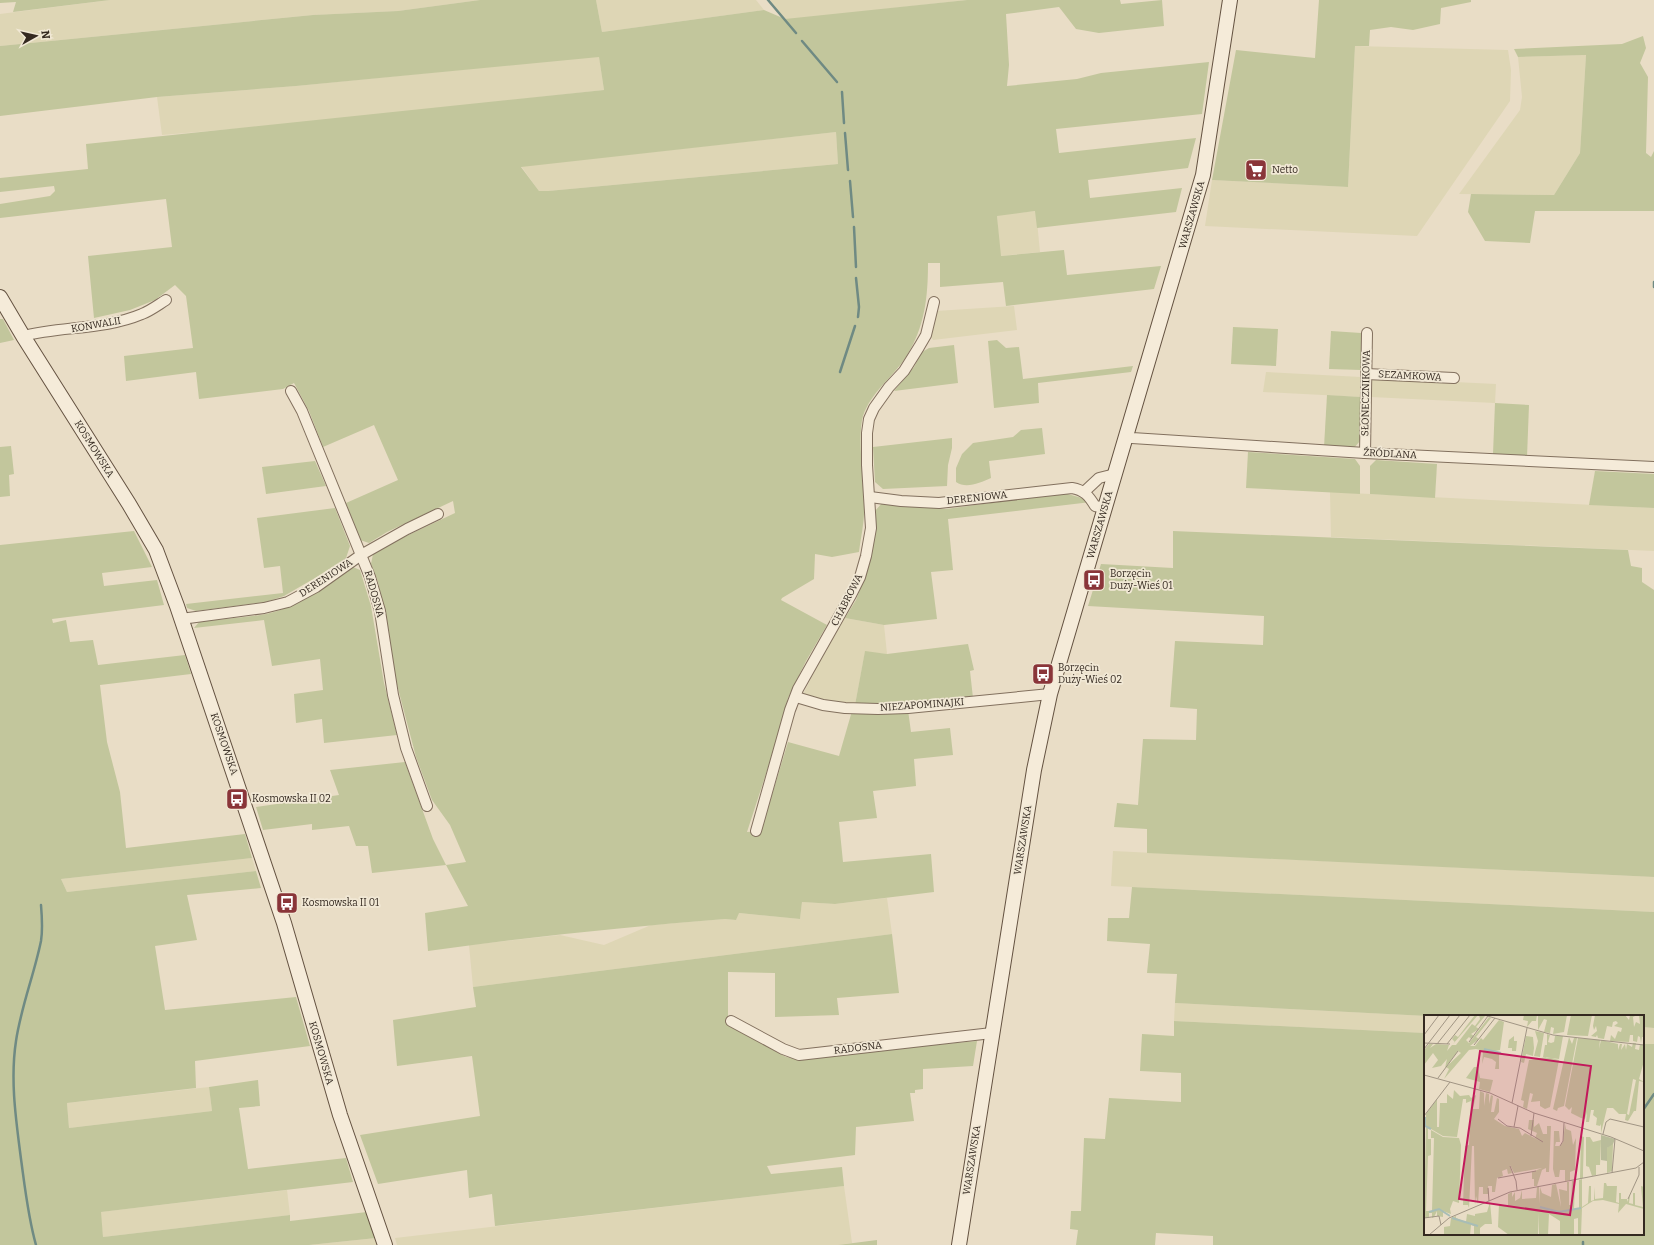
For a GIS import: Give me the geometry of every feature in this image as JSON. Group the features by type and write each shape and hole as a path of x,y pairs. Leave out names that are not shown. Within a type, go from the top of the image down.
{"main road":[{"name":"WARSZAWSKA","path":"959,1245 1034,770 1050,694 1203,175 1230,0"},
{"name":"KOSMOWSKA","path":"0,297 156,550 282,917 340,1115 385,1245"}],"street":[{"name":"KONWALII","path":"23,336 122,321 142,314 166,300"},
{"name":"CHABROWA","path":"756,831 790,710 798,689 852,595 860,577 866,556 871,528 866,433 869,419 874,408 889,387 904,371 926,335 934,302"},
{"name":"SŁONECZNIKOWA","path":"1365,453 1367,333"},
{"name":"SEZAMKOWA","path":"1366,374 1454,378"},
{"name":"RADOSNA","path":"291,391 302,411 370,577 380,611 393,695 406,748 427,806"},
{"name":"ŹRÓDLANA","path":"1127,436 1132,438 1365,453 1654,467"},
{"path":"1105,508 1096,506 1084,492 1099,478 1115,474"},
{"name":"DERENIOWA","path":"870,497 901,501 939,503 1072,488 1084,492"},
{"name":"DERENIOWA","path":"181,620 264,608 288,602 316,587 361,555 407,529 438,514"},
{"name":"NIEZAPOMINAJKI","path":"796,696 824,705 845,708 878,709 908,708 1050,694"},
{"name":"RADOSNA","path":"732,1021 783,1049 799,1055 992,1033"}],"shaded area":[{"path":"110,0 480,0 398,11 313,15 0,46 0,14"},
{"path":"596,0 756,0 764,10 602,32"},
{"path":"770,0 967,0 785,20"},
{"path":"1355,46 1508,50 1511,70 1510,101 1417,236 1205,226 1212,180 1348,187"},
{"path":"1586,55 1580,153 1554,195 1459,194 1520,110 1522,97 1518,57"},
{"path":"599,56 604,90 302,123 162,135 157,97 296,86"},
{"path":"836,132 838,164 548,191 539,191 521,166"},
{"path":"1036,211 1040,252 1000,256 997,215"},
{"path":"1014,306 1017,330 933,340 930,336 936,311"},
{"path":"1266,372 1361,377 1361,397 1263,392"},
{"path":"1371,378 1496,384 1495,403 1371,397"},
{"path":"1330,492 1654,508 1654,551 1331,537"},
{"path":"845,618 884,625 887,654 865,652 855,705 836,703 802,696 827,647"},
{"path":"1113,851 1654,877 1654,912 1111,886"},
{"path":"252,858 256,871 67,892 61,879"},
{"path":"887,898 892,934 473,987 469,945 560,935 604,945 651,925 725,919 736,920 738,913 800,919 802,902 835,904"},
{"path":"1175,1003 1424,1016 1424,1033 1174,1021"},
{"path":"1644,1027 1654,1028 1654,1044 1644,1044"},
{"path":"209,1087 212,1111 69,1128 67,1103"},
{"path":"844,1186 852,1243 838,1245 397,1245 395,1238"},
{"path":"287,1190 290,1215 103,1237 100,1212"},
{"path":"376,1238 379,1245 309,1245"}],"green space":[{"path":"0,0 110,0 13,12 16,2 0,3"},
{"path":"480,0 596,0 602,32 764,10 785,19 967,0 1120,0 1121,4 1162,0 1164,26 1099,33 1076,29 1059,7 1006,14 1009,65 1007,86 1077,79 1101,73 1209,62 1202,114 1056,129 1059,153 1196,138 1188,168 1088,180 1090,198 1182,188 1176,212 1037,228 1035,211 997,216 1001,256 1064,250 1067,275 1161,266 1154,289 1006,306 1003,282 940,287 940,263 928,263 924,312 912,346 901,364 871,399 863,416 861,425 861,447 864,510 859,552 832,557 815,554 814,579 781,600 827,625 806,661 788,698 776,743 747,832 761,831 788,742 839,756 852,711 908,710 911,732 950,728 953,755 914,759 916,786 873,791 877,818 839,822 843,862 931,854 934,892 835,904 802,902 800,919 739,913 736,920 725,919 614,929 502,941 428,951 425,913 468,906 446,865 466,862 450,825 432,800 416,757 395,677 378,582 371,564 373,554 402,538 455,513 453,501 387,532 369,543 360,540 346,503 398,480 374,425 323,447 309,411 294,383 283,389 199,399 196,372 126,381 124,356 193,348 186,296 175,285 155,300 130,310 94,318 88,256 172,247 166,199 0,218 0,204 50,196 55,191 54,186 0,192 0,178 88,169 86,144 604,90 599,57 296,86 157,97 0,116 0,46 313,15 398,11","holes":["836,132 838,164 548,191 539,191 521,167"]},
{"path":"1319,0 1471,0 1471,2 1441,8 1440,24 1413,30 1391,27 1370,30 1369,46 1355,46 1348,187 1212,180 1236,50 1315,58"},
{"path":"1643,36 1646,48 1640,63 1648,77 1646,153 1651,157 1654,151 1654,211 1535,211 1530,243 1485,241 1468,212 1471,194 1554,195 1580,153 1586,55 1518,57 1514,49 1622,44"},
{"path":"0,319 3,319 14,340 0,343"},
{"path":"1233,327 1278,329 1276,366 1231,364"},
{"path":"1331,331 1361,333 1361,370 1329,369"},
{"path":"997,340 1006,348 1019,347 1023,379 1133,366 1131,372 1038,383 1039,403 994,408 988,341"},
{"path":"954,345 958,383 894,391 914,367 922,352 929,348"},
{"path":"1327,395 1361,397 1360,441 1353,449 1324,447"},
{"path":"1495,403 1529,405 1527,457 1493,454"},
{"path":"1042,428 1045,454 989,461 991,478 969,485 956,482 956,468 962,454 973,443 1013,437 1021,430"},
{"path":"952,438 947,486 883,489 875,482 873,447"},
{"path":"11,446 14,474 9,475 10,496 0,497 0,447"},
{"path":"1248,452 1355,459 1360,466 1360,494 1246,488"},
{"path":"1376,460 1437,464 1435,498 1370,494 1370,466"},
{"path":"315,461 326,486 266,494 262,467"},
{"path":"1595,471 1654,474 1654,508 1589,505"},
{"path":"1064,493 1091,502 948,519 953,570 931,572 937,619 884,625 845,618 856,600 865,576 875,528 875,511 882,503 946,509"},
{"path":"335,508 350,546 346,558 284,596 266,602 196,611 187,608 186,604 283,593 280,566 264,568 257,518"},
{"path":"134,531 152,567 102,573 104,586 157,580 164,605 52,619 53,623 66,620 70,642 93,640 98,665 185,655 191,674 100,685 107,742 120,792 126,848 245,834 252,858 61,879 67,892 256,871 261,888 187,895 197,940 155,946 165,1010 296,997 310,1046 195,1061 196,1088 67,1103 69,1128 212,1111 209,1087 258,1080 260,1106 239,1108 248,1169 346,1158 353,1182 101,1212 103,1237 290,1215 290,1221 367,1212 376,1238 309,1245 0,1245 0,545"},
{"path":"1173,531 1628,550 1631,566 1642,568 1642,582 1654,590 1654,877 1147,853 1147,829 1114,827 1117,803 1138,805 1143,739 1196,740 1197,709 1170,707 1175,641 1263,645 1264,616 1088,606 1101,564 1173,568"},
{"path":"353,567 360,570 371,606 384,683 397,735 324,743 322,719 296,723 294,694 323,690 320,659 272,666 264,620 194,628 199,622 266,614 278,611 312,595"},
{"path":"968,644 974,670 970,671 973,698 890,705 855,705 865,651 887,654"},
{"path":"405,762 433,839 446,865 372,873 368,846 356,846 349,826 312,830 312,824 263,830 256,807 339,795 330,770"},
{"path":"1132,887 1654,912 1654,1028 1644,1027 1644,1015 1424,1016 1175,1003 1177,974 1147,973 1150,944 1107,941 1108,918 1129,918"},
{"path":"892,934 899,993 837,998 839,1015 775,1017 775,973 728,972 728,1024 786,1057 795,1058 977,1041 973,1066 923,1069 923,1089 915,1090 915,1093 910,1093 914,1121 856,1127 855,1155 767,1166 771,1174 842,1167 844,1186 495,1226 492,1194 469,1198 467,1170 378,1184 360,1135 480,1116 472,1056 397,1066 393,1020 476,1007 473,987"},
{"path":"1174,1021 1424,1033 1424,1235 1644,1235 1644,1044 1654,1044 1654,1245 1213,1245 1213,1236 1156,1233 1155,1245 1076,1245 1078,1230 1070,1229 1071,1211 1081,1211 1084,1138 1105,1139 1109,1098 1181,1102 1181,1073 1140,1071 1142,1034 1174,1036"},
{"path":"877,1240 877,1245 838,1245"}],"waterway":[{"path":"768,0 796,33"},
{"path":"802,41 837,82"},
{"path":"842,92 844,123"},
{"path":"845,133 848,170"},
{"path":"850,181 853,217"},
{"path":"854,227 856,267"},
{"path":"856,278 859,307 858,317"},
{"path":"1654,282 1654,287"},
{"path":"840,372 855,326"},
{"path":"36,1245 25,1192 19,1144 14,1100 14,1056 18,1028 41,941 41,905"},
{"path":"1644,1109 1654,1094"}],"place":[{"name":"Netto","path":"1256,170"},
{"name":"Borzęcin Duży-Wieś 01","path":"1094,580"},
{"name":"Borzęcin Duży-Wieś 02","path":"1043,674"},
{"name":"Kosmowska II 02","path":"237,799"},
{"name":"Kosmowska II 01","path":"287,903"}]}
